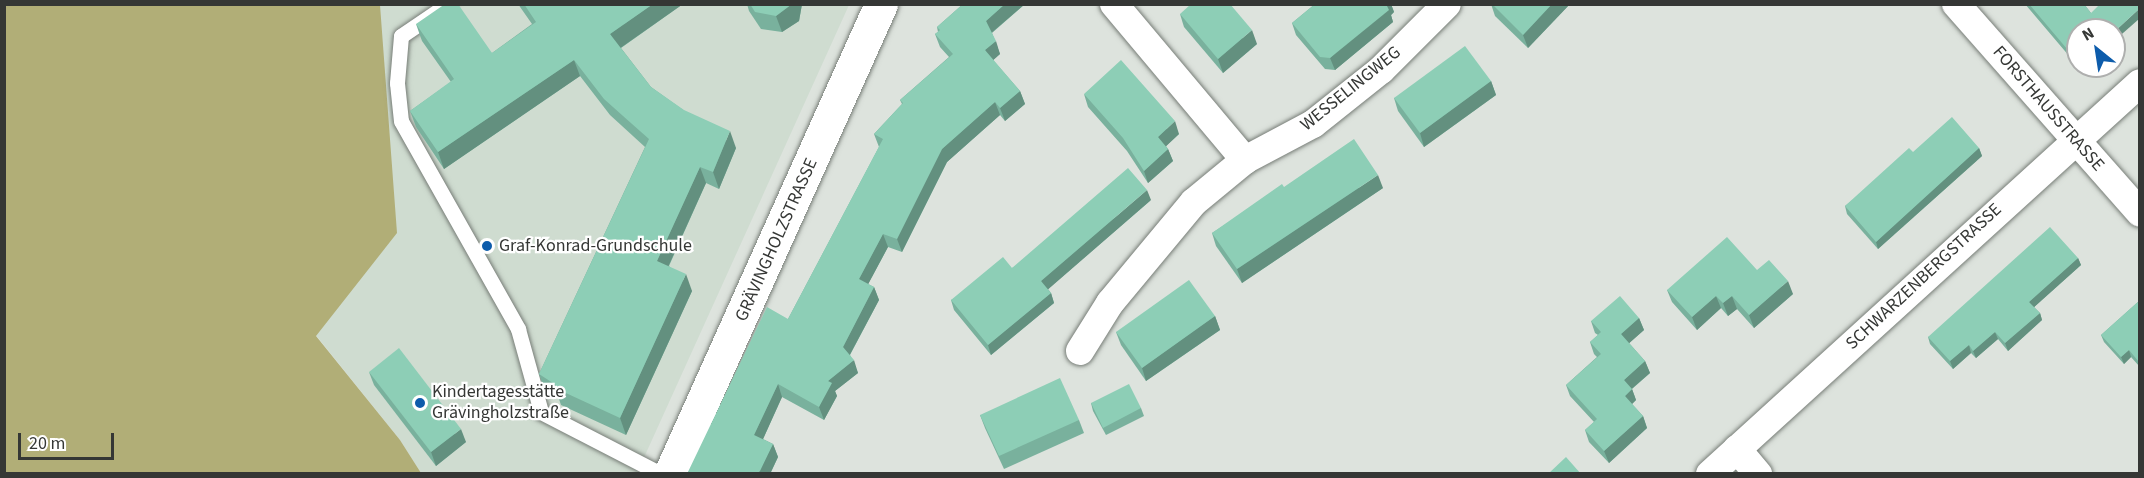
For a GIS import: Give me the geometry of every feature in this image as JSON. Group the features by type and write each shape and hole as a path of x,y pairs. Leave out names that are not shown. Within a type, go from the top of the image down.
{"main road":[{"name":"GRÄVINGHOLZSTRASSE","path":"670,474 881,4"}],"street":[{"path":"1114,4 1245,160"},
{"name":"WESSELINGWEG","path":"1080,351 1110,303 1194,202 1245,160 1313,124 1381,70 1447,4"},
{"name":"FORSTHAUSSTRASSE","path":"1956,4 2139,213"},
{"name":"SCHWARZENBERGSTRASSE","path":"1710,474 2074,139 2139,83"},
{"path":"1737,449 1758,474"}],"lane":[{"path":"448,4 401,36 397,83 401,121 518,329 542,412 661,474"}],"shaded area":[{"path":"4,5 380,5 397,233 316,336 400,440 421,473 5,473"},
{"name":"Graf-Konrad-Grundschule","path":"348,5 849,5 637,473 421,473 400,440 283,294"}],"building":[{"path":"445,4 458,4 492,53 536,22 524,4 653,4 610,34 651,87 684,110 730,131 713,172 700,167 657,261 686,274 620,418 555,388 556,385 539,374 649,139 604,99 574,60 438,152 410,111 454,79 416,24"},
{"path":"750,4 792,4 776,16 755,12"},
{"path":"963,4 1005,4 986,21 996,41 985,50 1020,91 1000,108 995,102 942,149 897,239 883,234 859,279 874,287 843,347 854,360 828,381 832,383 819,407 778,384 754,435 773,444 757,474 687,474 767,307 788,319 883,139 874,134 903,103 900,100 953,54 935,34 940,30 937,27"},
{"path":"1191,4 1230,4 1252,30 1218,59 1180,14"},
{"path":"1315,4 1386,4 1389,10 1330,58 1320,57 1292,23"},
{"path":"1492,4 1552,4 1523,35"},
{"path":"2029,4 2084,4 2091,13 2100,4 2139,4 2139,9 2126,21 2126,18 2066,18 2066,48"},
{"path":"1465,46 1491,81 1420,133 1394,98"},
{"path":"1121,60 1175,121 1158,137 1168,149 1144,171 1123,138 1084,94"},
{"path":"1952,117 1979,148 1876,242 1845,206 1909,148 1913,152"},
{"path":"1354,139 1378,175 1237,269 1212,233 1282,184 1284,187"},
{"path":"1128,168 1147,190 1041,281 1051,293 988,345 951,300 1003,257 1012,268"},
{"path":"2050,227 2078,258 2029,302 2040,313 2005,343 1995,332 1973,351 1969,345 1950,361 1928,337"},
{"path":"1727,237 1757,270 1769,260 1788,281 1749,315 1732,296 1723,303 1716,296 1692,317 1667,290"},
{"path":"1189,280 1215,316 1142,368 1116,332"},
{"path":"1620,296 1639,318 1621,334 1645,361 1624,380 1632,389 1625,396 1643,416 1604,451 1585,430 1597,419 1566,385 1601,354 1590,342 1601,332 1591,321"},
{"path":"2139,301 2139,362 2129,350 2121,357 2101,335"},
{"path":"399,348 461,429 431,452 369,372"},
{"path":"1060,378 1079,420 999,456 980,415"},
{"path":"1129,384 1141,408 1103,428 1091,403"},
{"path":"1566,457 1581,474 1548,474"}],"place":[{"name":"Graf-Konrad-Grundschule","path":"487,246"},
{"name":"Kindertagesstätte Grävingholzstraße","path":"420,403"}]}
